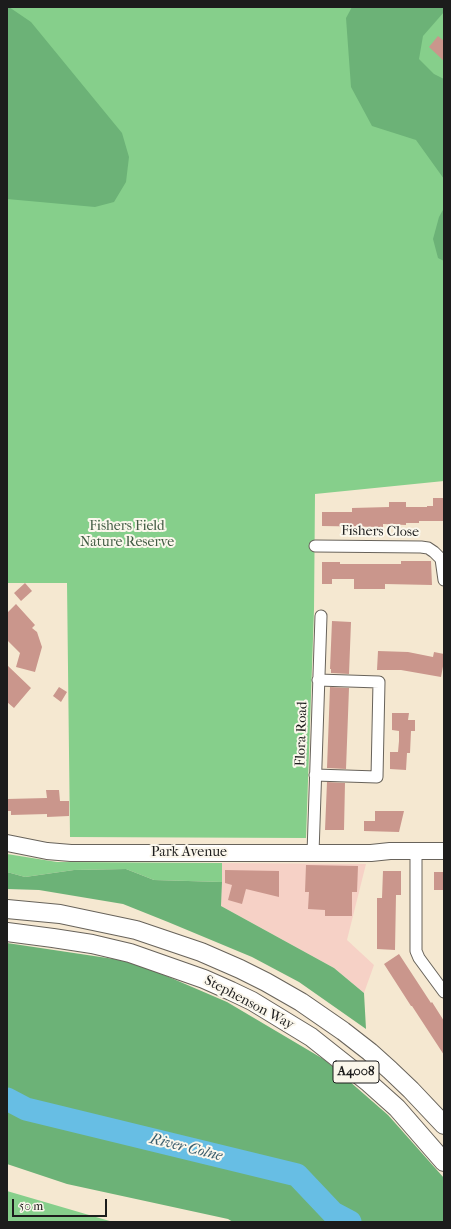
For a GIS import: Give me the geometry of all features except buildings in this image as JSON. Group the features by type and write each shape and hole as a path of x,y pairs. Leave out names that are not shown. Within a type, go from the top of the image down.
{"main road":[{"name":"Stephenson Way","path":"7,909 60,914 136,930 201,952 240,969 301,1002 343,1031 370,1052 395,1075 436,1115 444,1125"},
{"name":"Stephenson Way","path":"7,932 92,944 130,953 204,979 252,1001 311,1037 369,1083 397,1108 444,1162"}],"street":[{"name":"Fishers Close","path":"315,546 428,548 441,559 444,580"},
{"name":"Flora Road","path":"313,853 321,616"},
{"path":"315,775 377,777 379,682 318,680"},
{"name":"Park Avenue","path":"7,843 47,851 71,853 371,853 390,851 444,851"},
{"path":"416,851 416,951 419,958 444,992"}],"shaded area":[{"path":"222,863 366,864 347,940 374,965 364,993 334,968 221,906"}],"green space":[{"name":"Fishers Field Nature Reserve","path":"7,7 444,7 444,481 315,494 314,610 306,838 70,837 67,583 7,583"},
{"path":"7,7 31,22 122,133 129,157 126,182 114,202 95,207 7,199"},
{"path":"352,7 444,7 444,12 423,36 419,59 434,74 444,79 444,179 416,140 372,126 351,87 346,18"},
{"path":"444,208 444,261 438,258 433,239 439,217"},
{"path":"7,854 57,862 222,863 222,882 154,880 126,869 74,870 25,877 7,872"},
{"path":"126,869 154,880 222,882 221,906 334,968 364,993 366,1029 299,982 252,957 123,904 39,890 7,889 7,872 25,877 74,870"},
{"path":"7,943 134,962 227,1002 325,1060 388,1115 444,1178 444,1222 233,1222 228,1219 67,1184 7,1164"},
{"path":"7,1191 113,1222 7,1222"}],"waterway":[{"name":"River Colne","path":"7,1099 26,1109 297,1175 333,1213 350,1222"}]}
